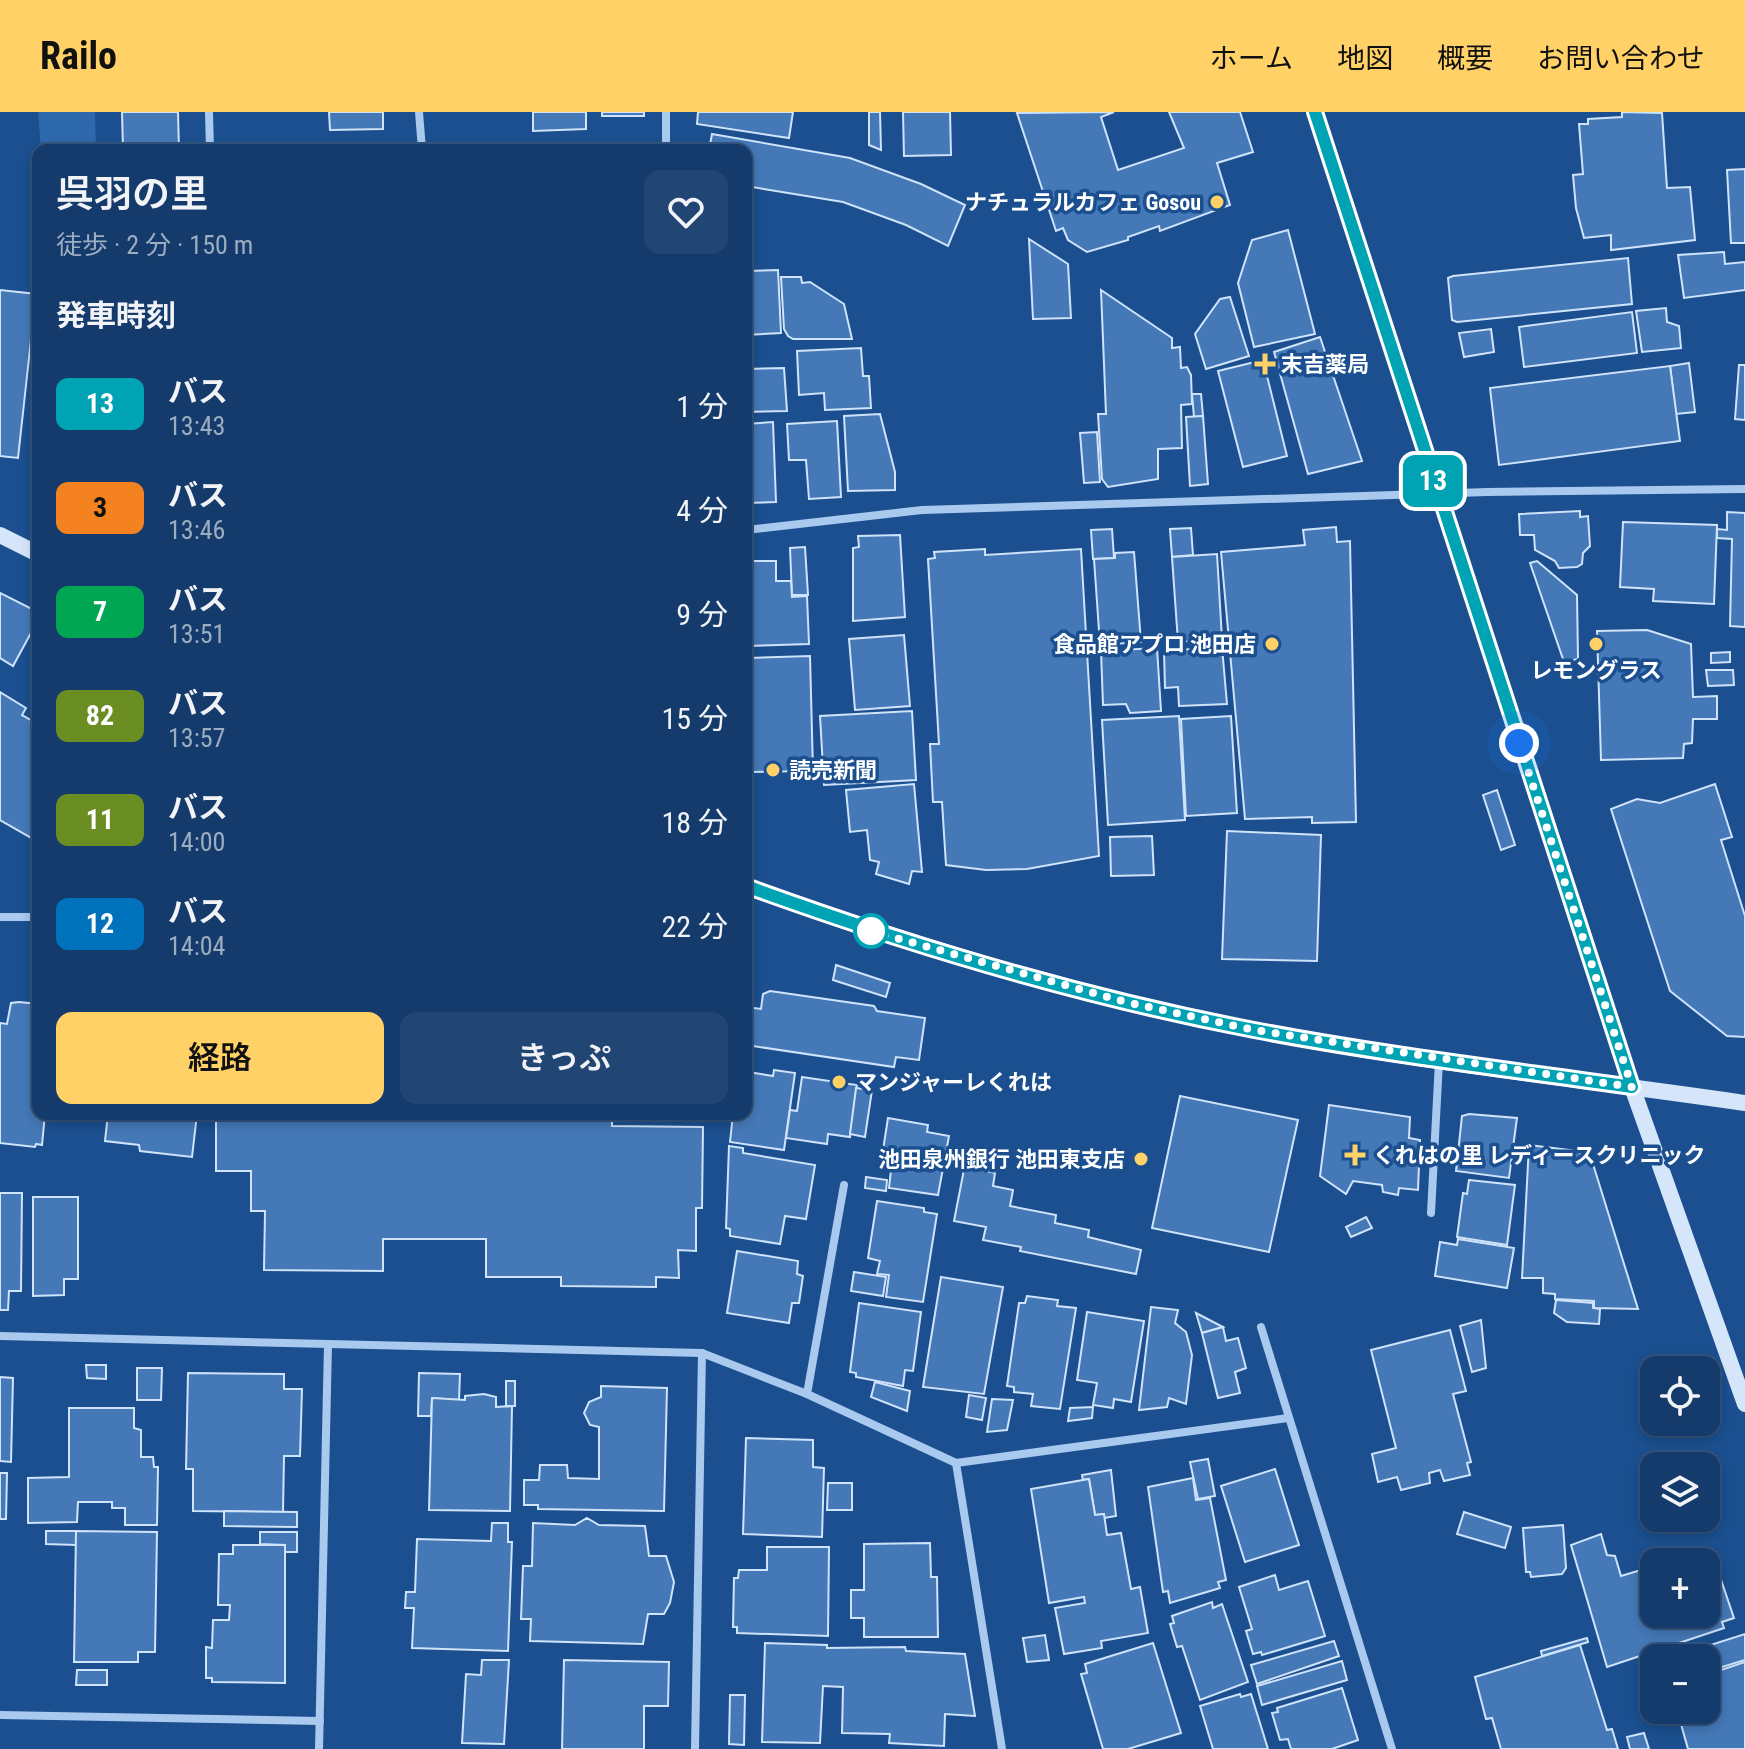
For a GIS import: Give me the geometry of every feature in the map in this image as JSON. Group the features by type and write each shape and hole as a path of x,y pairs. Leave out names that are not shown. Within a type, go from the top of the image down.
{"street":[{"path":"209,112 210,144"},
{"path":"419,112 422,144"},
{"path":"666,112 666,144"},
{"path":"1315,112 1632,1087 1745,1404"},
{"path":"752,529 922,510 1437,494 1745,489"},
{"path":"0,535 32,551"},
{"path":"752,888 871,931 1126,1002 1254,1030 1439,1060 1745,1103"},
{"path":"0,917 32,917"},
{"path":"1431,1213 1439,1060"},
{"path":"807,1394 844,1185"},
{"path":"1261,1327 1392,1749"},
{"path":"0,1336 702,1353 807,1394 956,1463 1288,1418"},
{"path":"319,1749 328,1344"},
{"path":"695,1749 702,1353"},
{"path":"956,1463 1002,1749"},
{"path":"0,1715 320,1721"}],"shaded area":[{"path":"38,112 95,112 96,144 41,144"}],"building":[{"path":"122,112 178,112 179,144 123,144"},
{"path":"329,112 383,112 383,129 330,130"},
{"path":"533,112 586,112 586,129 533,131"},
{"path":"602,112 644,112 644,116 602,116"},
{"path":"698,112 793,112 789,138 697,124"},
{"path":"869,112 880,112 881,150 869,145"},
{"path":"903,112 950,112 951,155 904,156"},
{"path":"1114,112 1101,117 1118,170 1184,148 1169,112 1240,112 1253,152 1217,163 1230,205 1160,231 1159,226 1128,237 1128,240 1087,252 1068,240 1063,228 1056,231 1017,113"},
{"path":"1622,112 1662,113 1667,188 1690,187 1695,240 1611,250 1611,235 1584,238 1576,208 1573,175 1583,174 1579,124 1588,124 1588,119 1622,117"},
{"path":"712,134 850,158 921,184 965,205 948,246 906,225 843,202 752,187 752,144 710,144"},
{"path":"1745,169 1745,243 1731,243 1727,170"},
{"path":"1288,230 1315,334 1254,347 1238,283 1252,240"},
{"path":"1029,239 1068,264 1071,318 1033,319"},
{"path":"1724,252 1725,264 1745,262 1745,290 1684,298 1678,255"},
{"path":"1628,258 1632,304 1457,322 1452,320 1448,278 1453,276"},
{"path":"778,270 781,333 752,335 752,271"},
{"path":"781,277 801,277 802,283 810,282 844,304 852,339 793,339 788,336 784,329"},
{"path":"0,290 32,294 32,330 18,458 0,456"},
{"path":"1101,290 1172,338 1172,348 1180,347 1181,368 1187,367 1191,375 1192,404 1181,405 1182,448 1158,449 1158,479 1108,487 1102,479 1098,414 1106,414"},
{"path":"1230,297 1249,356 1206,369 1195,334 1220,299"},
{"path":"1666,308 1667,322 1679,326 1681,348 1642,352 1636,311"},
{"path":"1632,312 1637,353 1524,367 1519,327"},
{"path":"1491,329 1494,352 1464,357 1459,333"},
{"path":"1320,337 1362,461 1308,474 1274,352"},
{"path":"861,348 863,376 869,376 871,408 825,410 824,393 799,395 797,351"},
{"path":"1263,360 1287,456 1243,467 1218,371"},
{"path":"1689,363 1695,412 1676,414 1670,366"},
{"path":"1739,365 1745,365 1745,420 1735,419"},
{"path":"1670,366 1680,441 1499,465 1490,388"},
{"path":"784,368 787,411 752,412 752,369"},
{"path":"1192,394 1201,394 1203,416 1194,417"},
{"path":"880,414 895,472 895,490 848,491 844,416"},
{"path":"1203,416 1208,484 1190,486 1186,417"},
{"path":"837,421 841,497 809,499 806,460 789,460 787,424"},
{"path":"773,422 776,502 752,503 752,424"},
{"path":"1097,432 1100,482 1084,483 1080,433"},
{"path":"1580,511 1580,517 1588,516 1590,546 1583,553 1582,564 1577,567 1559,568 1555,561 1535,550 1534,535 1520,535 1519,514"},
{"path":"1727,512 1745,513 1745,627 1730,626 1732,539 1717,538 1717,529 1727,530"},
{"path":"1623,522 1717,525 1714,604 1653,601 1654,589 1620,587"},
{"path":"1336,527 1337,542 1350,541 1356,822 1312,823 1312,817 1245,819 1221,552 1305,545 1303,530"},
{"path":"1191,528 1193,555 1172,557 1170,529"},
{"path":"1112,529 1114,558 1093,559 1091,530"},
{"path":"900,535 905,617 853,621 853,548 859,547 858,536"},
{"path":"805,547 808,595 792,595 790,548"},
{"path":"985,549 985,555 1081,549 1099,856 1027,869 986,870 946,865 942,802 933,802 930,744 939,744 928,559 935,558 934,552"},
{"path":"1134,552 1141,642 1100,645 1094,559 1115,558 1115,553"},
{"path":"1217,554 1222,639 1178,642 1172,557"},
{"path":"752,561 776,561 776,581 791,581 792,597 807,596 809,644 752,646"},
{"path":"1537,561 1577,595 1578,659 1564,662 1530,563"},
{"path":"0,593 32,609 32,631 13,666 0,658"},
{"path":"1647,630 1691,644 1693,697 1717,696 1717,719 1693,719 1692,743 1684,744 1683,758 1601,760 1597,631"},
{"path":"904,635 910,706 855,710 849,639"},
{"path":"1222,647 1227,704 1179,706 1178,687 1165,688 1164,651"},
{"path":"1157,648 1161,711 1130,713 1126,704 1103,705 1101,651"},
{"path":"1730,652 1730,662 1711,663 1711,653"},
{"path":"810,656 813,771 753,772 752,658"},
{"path":"1706,670 1733,670 1734,685 1708,686"},
{"path":"0,692 26,708 22,715 32,721 32,838 0,820"},
{"path":"912,711 916,780 824,785 820,716"},
{"path":"1179,716 1185,820 1108,825 1102,720"},
{"path":"1231,716 1237,813 1186,816 1181,719"},
{"path":"914,784 922,872 912,871 909,884 876,874 879,862 870,860 867,830 850,832 846,790"},
{"path":"1715,784 1732,837 1721,840 1745,916 1745,1037 1727,1036 1670,991 1611,809 1637,799 1660,803"},
{"path":"1497,790 1515,845 1501,850 1483,795"},
{"path":"1227,831 1321,835 1317,961 1222,959"},
{"path":"1152,836 1154,875 1111,876 1110,837"},
{"path":"836,965 890,983 886,997 833,980"},
{"path":"770,991 874,1006 877,1011 925,1018 919,1060 896,1057 894,1067 752,1046 752,1008 761,1009 763,994"},
{"path":"11,1003 32,1003 32,1120 44,1120 42,1145 36,1144 35,1147 0,1143 0,1023 7,1024"},
{"path":"774,1070 795,1073 784,1150 730,1142 732,1120 752,1120 752,1073 773,1076"},
{"path":"802,1077 857,1085 850,1137 828,1134 827,1144 786,1138 790,1110 797,1111"},
{"path":"856,1088 872,1090 865,1137 850,1134"},
{"path":"1180,1096 1298,1120 1269,1252 1152,1228"},
{"path":"1329,1105 1410,1117 1409,1138 1420,1140 1418,1190 1399,1188 1398,1195 1383,1192 1382,1185 1353,1181 1346,1194 1320,1176"},
{"path":"1462,1116 1517,1118 1509,1178 1456,1171"},
{"path":"888,1118 928,1125 927,1132 949,1136 938,1195 889,1188 891,1170 880,1169"},
{"path":"107,1120 196,1120 192,1157 140,1151 139,1145 105,1141"},
{"path":"216,1120 612,1120 612,1126 703,1127 702,1208 696,1208 696,1251 678,1250 679,1278 656,1277 656,1287 561,1286 561,1277 486,1277 486,1239 383,1239 383,1271 264,1270 265,1211 251,1211 251,1171 216,1171"},
{"path":"1529,1145 1577,1151 1593,1164 1638,1309 1594,1308 1594,1301 1555,1299 1555,1294 1543,1293 1543,1278 1522,1278"},
{"path":"729,1146 743,1148 743,1153 815,1165 806,1219 785,1216 780,1244 730,1236 730,1229 726,1228"},
{"path":"966,1159 984,1161 982,1170 995,1173 993,1186 1013,1190 1010,1206 1056,1215 1055,1223 1089,1230 1088,1237 1141,1250 1136,1274 1020,1251 1021,1247 983,1240 986,1227 954,1221"},
{"path":"866,1177 887,1180 886,1191 865,1188"},
{"path":"1469,1180 1515,1185 1507,1245 1457,1237 1463,1193 1467,1194"},
{"path":"0,1193 22,1193 21,1291 9,1291 8,1310 0,1310"},
{"path":"33,1197 78,1197 78,1279 64,1279 64,1295 33,1296"},
{"path":"877,1201 924,1208 924,1212 937,1214 923,1302 886,1297 889,1275 877,1274 880,1261 868,1258"},
{"path":"1366,1217 1372,1228 1351,1237 1346,1227"},
{"path":"1458,1239 1514,1248 1507,1288 1435,1276 1440,1242 1457,1245"},
{"path":"737,1251 798,1261 797,1274 803,1276 799,1303 792,1303 789,1323 727,1313"},
{"path":"854,1272 886,1277 883,1296 851,1291"},
{"path":"941,1277 1003,1287 984,1394 923,1387"},
{"path":"1027,1296 1058,1300 1057,1306 1076,1308 1060,1409 1031,1406 1033,1394 1014,1392 1014,1387 1007,1386 1019,1303 1025,1303"},
{"path":"1556,1300 1593,1303 1593,1308 1600,1309 1599,1324 1567,1322 1554,1313"},
{"path":"859,1303 921,1312 913,1371 905,1370 903,1386 856,1377 856,1373 850,1372"},
{"path":"1151,1307 1178,1310 1175,1323 1186,1332 1192,1355 1186,1404 1169,1398 1167,1407 1139,1410"},
{"path":"1087,1312 1144,1321 1131,1402 1114,1399 1113,1408 1093,1405 1097,1383 1077,1380"},
{"path":"1196,1313 1223,1327 1202,1333"},
{"path":"1481,1320 1486,1368 1472,1372 1460,1326"},
{"path":"1223,1327 1226,1341 1238,1338 1246,1368 1235,1372 1240,1393 1218,1398 1202,1333"},
{"path":"1450,1330 1466,1391 1453,1394 1471,1462 1467,1463 1470,1475 1444,1481 1440,1470 1429,1473 1430,1483 1401,1490 1397,1477 1378,1482 1372,1454 1396,1448 1371,1350"},
{"path":"86,1365 106,1365 106,1379 87,1378"},
{"path":"137,1368 162,1368 161,1400 137,1400"},
{"path":"188,1373 284,1374 284,1389 302,1389 300,1456 284,1456 283,1512 193,1511 193,1469 186,1469"},
{"path":"419,1373 460,1374 459,1400 432,1398 431,1416 418,1416"},
{"path":"0,1377 13,1378 11,1462 0,1461"},
{"path":"506,1381 515,1381 515,1406 506,1406"},
{"path":"875,1382 910,1391 907,1411 871,1397"},
{"path":"601,1386 667,1388 664,1511 538,1509 538,1505 524,1505 524,1480 539,1480 540,1465 567,1465 568,1478 599,1479 599,1427 590,1425 584,1413 589,1402 601,1397"},
{"path":"484,1394 496,1397 496,1407 512,1406 510,1511 429,1510 432,1398 465,1400 465,1396"},
{"path":"969,1395 986,1398 982,1420 966,1417"},
{"path":"992,1399 1013,1400 1007,1430 987,1432"},
{"path":"1093,1407 1092,1418 1068,1421 1070,1408"},
{"path":"69,1408 134,1408 134,1428 141,1430 141,1457 153,1457 154,1467 158,1467 157,1525 125,1525 125,1508 112,1508 112,1502 78,1502 77,1522 28,1523 28,1478 69,1477"},
{"path":"746,1438 813,1440 813,1467 824,1468 822,1537 743,1534"},
{"path":"1208,1459 1215,1496 1198,1499 1190,1462"},
{"path":"1275,1469 1299,1545 1245,1562 1221,1486"},
{"path":"1111,1470 1116,1516 1104,1518 1104,1514 1095,1515 1089,1479 1083,1480 1082,1475"},
{"path":"0,1473 7,1473 6,1519 0,1519"},
{"path":"1193,1478 1196,1500 1210,1498 1226,1580 1218,1582 1220,1588 1170,1603 1168,1591 1163,1592 1148,1487"},
{"path":"1089,1479 1095,1515 1104,1514 1107,1535 1121,1533 1131,1589 1140,1587 1148,1633 1101,1641 1102,1648 1064,1654 1055,1608 1085,1603 1084,1597 1049,1603 1031,1489"},
{"path":"828,1483 852,1483 852,1510 827,1510"},
{"path":"224,1511 297,1512 297,1527 224,1526"},
{"path":"1464,1512 1511,1527 1505,1548 1457,1534"},
{"path":"587,1518 599,1525 645,1526 649,1556 666,1556 674,1582 670,1603 664,1614 648,1614 643,1644 530,1641 531,1619 521,1619 523,1566 532,1566 533,1523 575,1525"},
{"path":"492,1523 508,1523 508,1542 512,1542 508,1651 412,1648 414,1608 405,1608 406,1592 415,1592 417,1539 491,1541"},
{"path":"1563,1525 1566,1568 1562,1574 1531,1577 1530,1572 1526,1572 1523,1528"},
{"path":"46,1531 76,1531 76,1545 46,1544"},
{"path":"76,1531 157,1532 155,1652 138,1652 138,1662 74,1662"},
{"path":"260,1532 297,1532 297,1552 285,1552 285,1545 260,1544"},
{"path":"1601,1534 1607,1555 1615,1556 1621,1576 1640,1570 1640,1628 1720,1628 1720,1577 1734,1618 1722,1622 1724,1628 1676,1644 1640,1644 1640,1656 1607,1667 1571,1545"},
{"path":"930,1543 931,1577 937,1577 938,1637 864,1637 864,1618 851,1618 851,1590 864,1590 864,1544"},
{"path":"233,1545 285,1545 285,1683 212,1682 212,1678 206,1678 206,1647 212,1648 213,1620 229,1620 230,1605 218,1605 219,1554 233,1554"},
{"path":"767,1547 829,1547 828,1636 737,1633 737,1627 733,1627 734,1578 738,1578 739,1570 767,1570"},
{"path":"1275,1575 1279,1590 1308,1581 1325,1636 1262,1655 1261,1652 1253,1654 1246,1631 1252,1629 1239,1587"},
{"path":"1212,1602 1213,1608 1222,1604 1248,1682 1200,1700 1182,1646 1177,1647 1170,1624 1174,1623 1172,1616"},
{"path":"1745,1634 1745,1660 1720,1668 1720,1644 1714,1644"},
{"path":"1045,1635 1049,1660 1027,1662 1023,1638"},
{"path":"1587,1638 1588,1642 1542,1656 1541,1651"},
{"path":"1334,1641 1339,1656 1257,1684 1251,1665"},
{"path":"765,1643 827,1645 827,1648 905,1647 906,1651 965,1654 975,1716 945,1714 944,1746 889,1743 890,1734 842,1733 843,1687 823,1686 820,1743 762,1742"},
{"path":"1153,1643 1181,1733 1128,1749 1103,1749 1081,1674 1087,1673 1085,1664"},
{"path":"1580,1645 1607,1730 1612,1729 1618,1749 1501,1749 1492,1718 1486,1719 1475,1677"},
{"path":"482,1660 509,1660 504,1744 462,1743 466,1674 481,1675"},
{"path":"564,1660 669,1662 668,1706 644,1706 644,1749 562,1749"},
{"path":"1342,1661 1347,1680 1262,1705 1257,1686"},
{"path":"1745,1662 1745,1749 1688,1749 1681,1724 1720,1724 1720,1670"},
{"path":"77,1670 107,1670 107,1685 76,1685"},
{"path":"1342,1688 1358,1740 1332,1749 1291,1749 1288,1739 1280,1740 1272,1713 1278,1712 1277,1708"},
{"path":"1240,1694 1241,1697 1251,1694 1268,1749 1213,1749 1200,1706"},
{"path":"730,1695 745,1695 744,1745 729,1744"},
{"path":"1644,1733 1649,1749 1630,1749 1627,1737"}],"bus line":[{"name":"13","path":"752,888 871,931 1126,1002 1254,1030 1632,1087 1315,112"}],"place":[{"name":"ナチュラルカフェ Gosou","path":"1217,202"},
{"name":"末吉薬局","path":"1265,364"},
{"name":"食品館アプロ 池田店","path":"1272,644"},
{"name":"レモングラス","path":"1596,644"},
{"name":"読売新聞","path":"773,770"},
{"name":"マンジャーレくれは","path":"839,1082"},
{"name":"くれはの里 レディースクリニック","path":"1355,1155"},
{"name":"池田泉州銀行 池田東支店","path":"1141,1159"}],"route":[{"path":"871,931 1126,1002 1254,1030 1632,1087 1519,743"}]}
